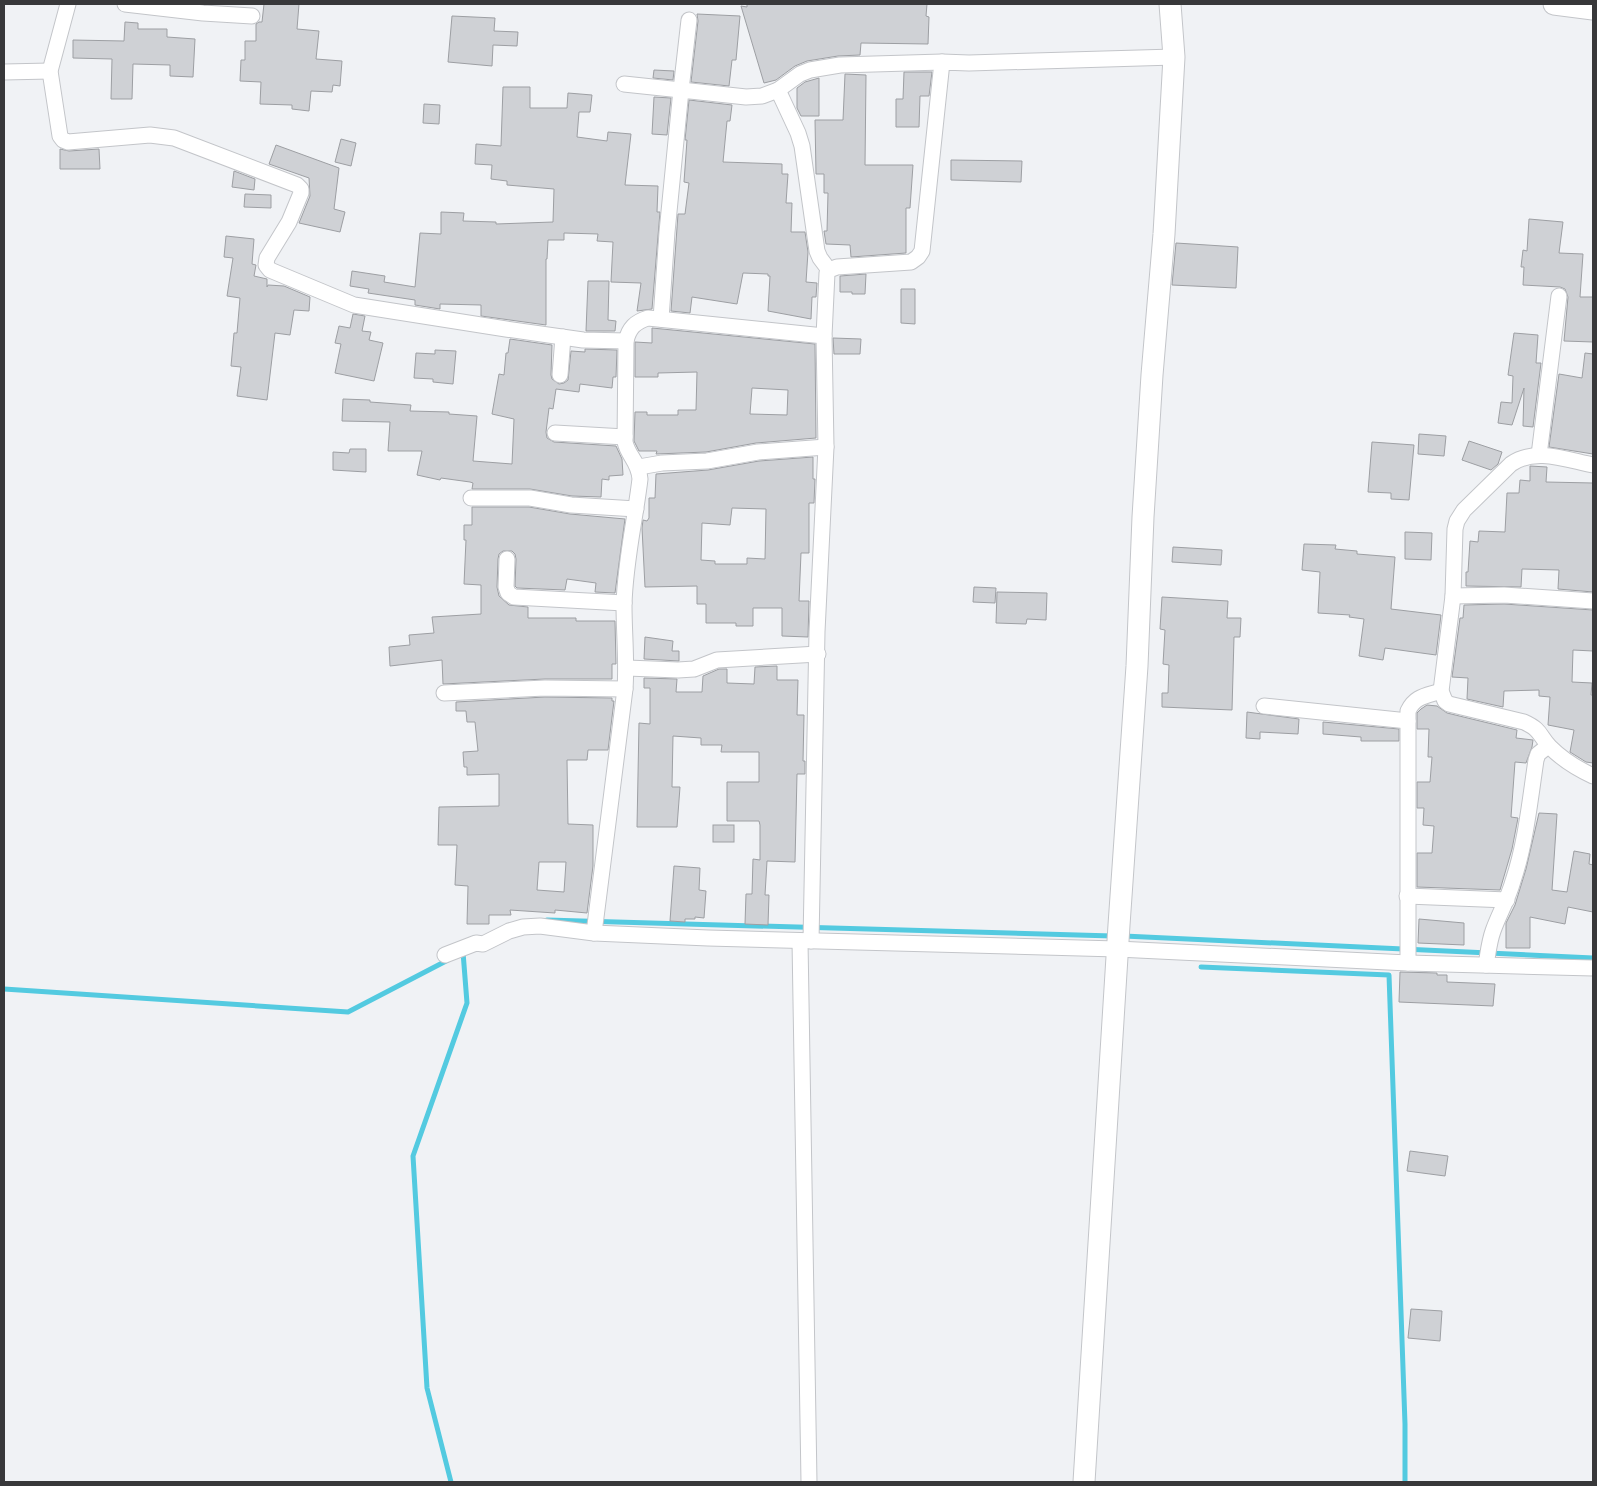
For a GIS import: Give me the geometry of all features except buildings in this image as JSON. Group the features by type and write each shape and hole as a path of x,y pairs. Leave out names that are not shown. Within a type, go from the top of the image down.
{"street":[{"path":"68,4 50,71 59,131 63,140 75,141 150,135 174,138 300,186 301,193 289,222 267,258 266,265 270,270 354,305 563,337 626,342"},
{"path":"125,4 203,13 252,16"},
{"path":"1084,1482 1117,949 1137,666 1150,394 1164,234 1174,56 1170,4"},
{"path":"1554,4 1593,9"},
{"path":"661,319 667,232 689,20"},
{"path":"624,84 746,97 762,96 778,90 800,74 840,65 1174,56"},
{"path":"828,270 837,267 911,262 922,251 942,62"},
{"path":"4,72 50,71"},
{"path":"778,90 802,146 817,251 828,270 826,277 824,336 826,447 817,632 818,654 808,934 809,1482"},
{"path":"1539,455 1559,296"},
{"path":"594,924 625,689 627,668 624,603 640,478 638,467 626,447 625,437 626,342 628,333 638,321 648,318 824,336"},
{"path":"560,376 563,337"},
{"path":"555,433 625,437"},
{"path":"638,467 662,463 707,461 758,452 826,447"},
{"path":"1593,465 1539,455 1518,458 1464,510 1457,521 1455,529 1453,596 1441,691 1445,701 1449,704 1531,725 1538,731 1548,746 1570,764 1593,776"},
{"path":"471,498 530,498 571,505 636,509"},
{"path":"507,559 506,587 508,593 514,597 624,603"},
{"path":"1453,596 1504,595 1593,601"},
{"path":"627,668 694,669 717,660 818,654"},
{"path":"444,693 545,688 625,689"},
{"path":"1409,958 1407,896 1408,711 1416,699 1441,691"},
{"path":"1264,706 1408,721"},
{"path":"1487,956 1518,867 1536,760 1538,754 1548,746"},
{"path":"1407,896 1507,900"},
{"path":"445,955 476,943 483,944 509,931 523,927 594,924 1117,949 1409,958 1487,956 1593,968"}],"waterway":[{"path":"547,920 1113,936"},
{"path":"1124,936 1593,958"},
{"path":"451,1482 427,1388 413,1156 467,1003 463,952"},
{"path":"4,989 348,1012 448,960"},
{"path":"1201,967 1389,975 1405,1424 1405,1482"}]}
